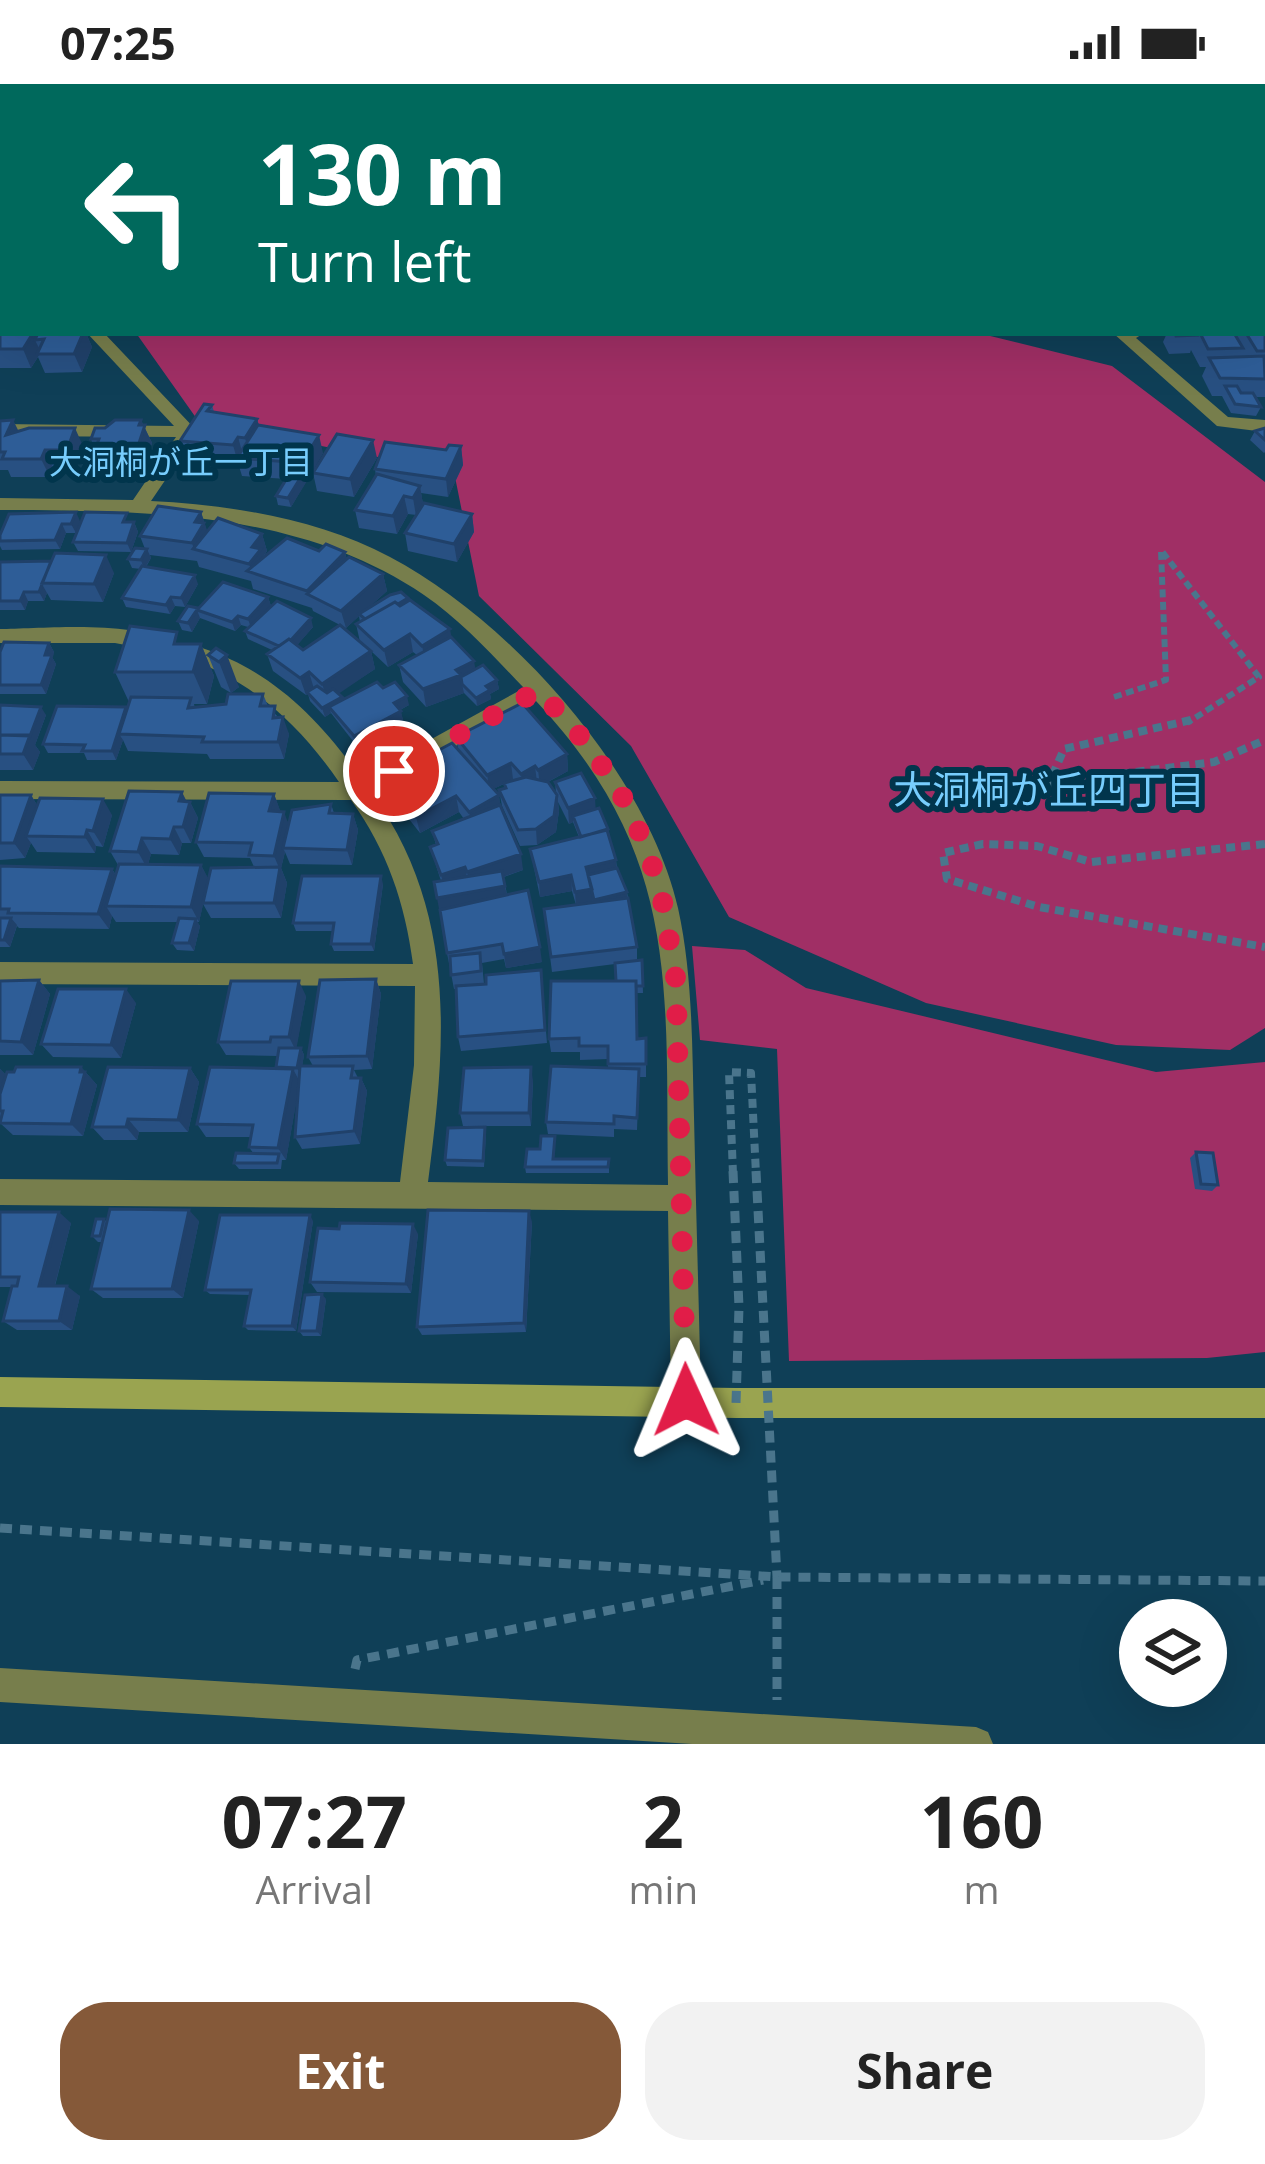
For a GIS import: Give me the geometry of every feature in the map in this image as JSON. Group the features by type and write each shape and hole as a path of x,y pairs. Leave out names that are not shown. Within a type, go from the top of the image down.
{"street":[{"path":"98,336 189,432"},
{"path":"1123,336 1223,422 1265,426"},
{"path":"0,430 189,432"},
{"path":"140,505 189,432"},
{"path":"0,504 140,505 229,512 308,531 370,554 430,589 539,690 588,745 630,808 660,886 676,980 686,1400"},
{"path":"0,636 116,637 176,648 234,667 284,700 323,741 395,851 416,910 430,975 428,1070 412,1196"},
{"path":"0,790 357,791 539,690"},
{"path":"0,973 430,975"},
{"path":"0,1192 682,1198"},
{"path":"0,1392 736,1403 1265,1403"},
{"path":"0,1684 976,1744"}],"path":[{"path":"1114,697 1166,680 1161,550 1259,676 1184,725 1064,749 1049,782 1214,762 1265,740"},
{"path":"1265,844 1091,862 1037,847 982,844 944,853 947,879 1039,907 1265,946"},
{"path":"736,1403 739,1307 729,1072 751,1073 777,1576 777,1731"},
{"path":"0,1528 777,1576 1265,1581"},
{"path":"350,1706 357,1660 777,1576"}],"shaded area":[{"path":"138,336 990,336 1112,366 1265,482 1265,1028 1230,1050 1116,1045 926,1003 729,917 631,746 479,596 454,472 199,422"},
{"path":"692,946 745,950 806,988 1156,1072 1265,1062 1265,1352 1207,1358 789,1361 777,1049 700,1040"}],"building":[{"path":"0,336 31,336 23,349 0,349"},
{"path":"37,336 82,336 74,354 37,354 44,339 35,340"},
{"path":"1202,336 1236,336 1243,348 1208,349"},
{"path":"1248,336 1265,336 1265,351 1257,351"},
{"path":"1264,356 1265,379 1220,378 1209,358"},
{"path":"1225,386 1253,393 1261,407 1235,404"},
{"path":"204,404 212,405 207,411 257,419 245,438 238,437 233,445 180,441"},
{"path":"13,420 6,435 29,428 75,428 67,450 45,450 41,459 2,459 0,421"},
{"path":"115,420 141,420 139,425 145,425 136,452 94,452 99,439 91,439 95,428 105,428"},
{"path":"258,425 319,435 302,463 237,458"},
{"path":"337,434 373,440 350,479 313,473"},
{"path":"385,442 446,450 449,445 461,446 446,479 375,469"},
{"path":"292,470 304,472 288,498 276,496"},
{"path":"377,474 420,486 413,498 404,496 393,516 355,510"},
{"path":"424,503 472,514 454,544 405,533"},
{"path":"158,506 201,512 195,522 204,523 192,543 140,536"},
{"path":"76,512 71,524 62,524 55,540 0,541 9,514"},
{"path":"85,512 127,513 123,522 134,522 127,543 73,542"},
{"path":"218,518 262,534 252,547 261,549 249,564 193,549"},
{"path":"287,538 319,551 326,544 345,552 307,591 247,571"},
{"path":"135,548 147,549 141,560 128,559"},
{"path":"55,553 106,555 94,584 42,583"},
{"path":"349,557 383,574 341,611 307,594"},
{"path":"51,561 39,592 24,592 20,601 0,601 0,562"},
{"path":"142,566 195,575 181,598 171,597 166,605 122,598"},
{"path":"223,582 268,597 248,619 238,616 232,622 197,610"},
{"path":"401,592 408,598 398,604 365,619 359,614 390,595"},
{"path":"410,600 450,629 422,646 410,634 384,650 356,624 395,602 400,606"},
{"path":"277,601 311,618 279,646 245,631"},
{"path":"188,606 198,608 188,623 178,621"},
{"path":"340,625 371,651 322,684 309,672 300,678 267,654 289,639 303,650"},
{"path":"130,626 177,632 174,644 201,644 193,672 115,672"},
{"path":"451,637 474,661 456,670 461,675 423,689 399,665"},
{"path":"4,642 49,643 45,655 52,655 41,685 0,685"},
{"path":"216,648 227,655 219,662 208,655"},
{"path":"483,665 497,680 476,698 461,677"},
{"path":"377,682 383,688 395,682 407,696 394,703 401,711 354,736 329,707"},
{"path":"317,686 327,693 333,689 342,697 322,708 307,692"},
{"path":"228,694 263,694 260,706 275,706 273,718 283,717 278,742 202,742 204,737 119,734 131,697 191,698 188,708 226,704"},
{"path":"522,703 567,754 538,770 535,766 521,774 511,763 487,775 456,737"},
{"path":"0,705 41,707 30,736 0,735"},
{"path":"57,706 126,707 112,751 43,744"},
{"path":"0,735 30,735 23,754 0,754"},
{"path":"452,743 499,795 469,812 456,796 416,817 385,778 408,766 404,761 418,754 422,759"},
{"path":"581,773 595,798 568,808 555,782"},
{"path":"526,777 548,782 557,795 554,816 536,829 518,830 499,790 506,788 504,783"},
{"path":"129,791 182,792 179,801 190,802 183,827 174,827 170,839 142,838 138,852 110,851"},
{"path":"209,793 274,794 269,811 284,812 274,856 249,855 252,843 196,842"},
{"path":"0,795 31,795 14,843 0,843"},
{"path":"40,798 103,799 93,831 87,830 85,837 26,836"},
{"path":"331,804 329,813 353,814 347,850 283,848 292,810"},
{"path":"500,805 521,854 467,872 465,867 441,875 430,847 438,844 432,831"},
{"path":"599,808 608,829 581,837 573,816"},
{"path":"607,830 616,860 586,867 592,889 575,892 571,875 539,882 530,849"},
{"path":"119,864 201,865 191,907 106,906"},
{"path":"0,866 112,869 98,914 8,913 9,909 0,909"},
{"path":"280,867 274,903 203,903 211,868"},
{"path":"617,868 627,892 594,900 588,875"},
{"path":"502,871 505,886 437,898 434,882"},
{"path":"302,876 381,876 371,944 331,944 334,923 293,923"},
{"path":"528,890 540,947 504,954 502,944 447,953 440,910"},
{"path":"628,898 637,947 551,957 544,909"},
{"path":"0,918 11,918 4,940 0,940"},
{"path":"179,918 196,919 189,943 172,943"},
{"path":"480,953 481,971 451,975 450,956"},
{"path":"642,960 643,986 636,986 636,981 616,981 615,963"},
{"path":"541,970 545,1030 458,1037 456,986 486,984 486,975"},
{"path":"376,979 367,1056 308,1057 320,980"},
{"path":"39,980 21,1042 0,1041 0,981"},
{"path":"231,981 299,981 289,1037 271,1037 270,1042 218,1042"},
{"path":"551,981 636,981 637,1039 646,1038 646,1064 608,1064 608,1046 579,1046 579,1038 549,1039"},
{"path":"58,989 126,989 111,1045 41,1044"},
{"path":"279,1048 301,1048 297,1068 276,1067"},
{"path":"300,1066 353,1066 351,1078 361,1078 354,1131 295,1137"},
{"path":"551,1066 639,1069 637,1118 614,1116 614,1124 546,1122"},
{"path":"16,1067 81,1067 80,1072 85,1072 71,1124 0,1123 0,1094 7,1072"},
{"path":"108,1067 190,1068 178,1120 128,1119 126,1127 92,1127"},
{"path":"210,1067 293,1069 278,1148 249,1147 253,1125 197,1124"},
{"path":"531,1067 529,1113 460,1113 464,1068"},
{"path":"485,1127 483,1161 445,1160 448,1128"},
{"path":"541,1136 555,1136 553,1159 609,1159 608,1167 525,1167 527,1149 540,1149"},
{"path":"1196,1152 1213,1153 1218,1185 1201,1184"},
{"path":"236,1153 279,1154 277,1163 234,1163"},
{"path":"110,1209 189,1210 172,1289 91,1289"},
{"path":"428,1210 529,1211 524,1323 417,1327"},
{"path":"0,1212 59,1212 39,1286 67,1286 59,1321 3,1321 19,1277 0,1277"},
{"path":"220,1215 310,1215 292,1326 244,1326 251,1290 205,1290"},
{"path":"96,1219 104,1219 100,1236 92,1236"},
{"path":"340,1223 413,1224 406,1284 310,1282 318,1228 339,1229"},
{"path":"322,1294 317,1331 299,1331 305,1295"}],"district":[{"name":"大洞桐が丘一丁目","path":"181,461"},
{"name":"大洞桐が丘四丁目","path":"1049,788"}],"route":[{"path":"394,771 539,690 588,745 630,808 660,886 676,980 686,1400"}]}
